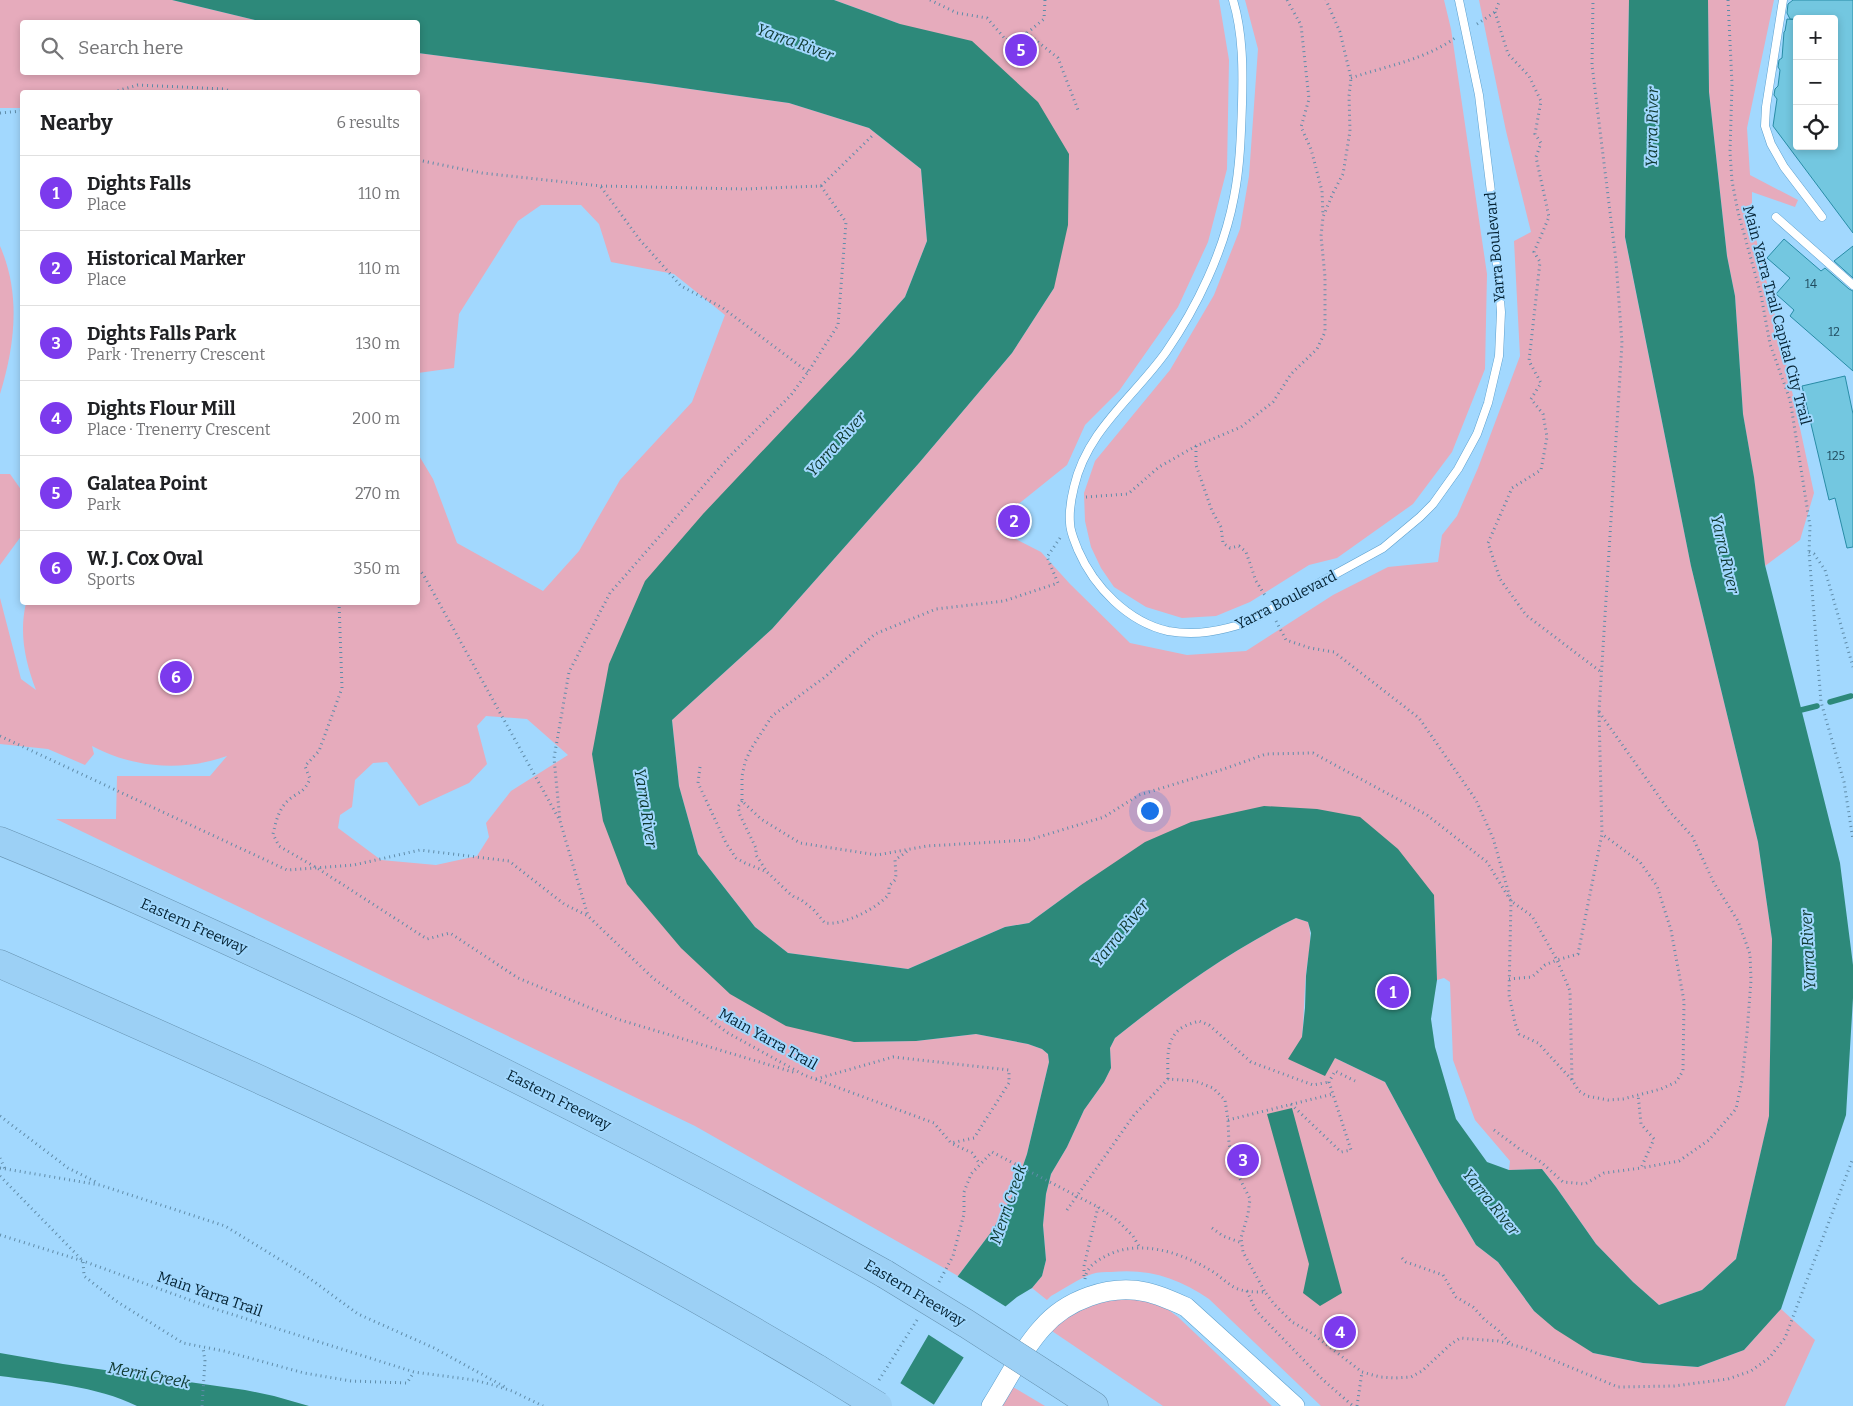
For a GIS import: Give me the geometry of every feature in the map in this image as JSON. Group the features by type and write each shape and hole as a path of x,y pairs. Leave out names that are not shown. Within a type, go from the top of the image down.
{"highway":[{"name":"Eastern Freeway","path":"0,840 161,910 466,1053 618,1129 885,1274 1094,1406"},
{"path":"0,964 358,1124 454,1171 628,1260 720,1311 878,1406"},
{"path":"818,1369 867,1406"}],"street":[{"path":"991,1406 1037,1334 1054,1316 1065,1308 1093,1295 1127,1290 1144,1291 1164,1296 1186,1307 1294,1406"}],"lane":[{"name":"Yarra Boulevard","path":"1233,0 1241,46 1242,95 1239,167 1228,225 1197,300 1186,319 1162,357 1104,425 1088,448 1074,486 1069,525 1081,556 1092,576 1123,609 1143,622 1168,630 1188,633 1211,632 1241,624 1270,611 1383,548 1420,517 1437,498 1458,469 1477,434 1488,403 1499,356 1501,312 1488,163 1479,96 1460,0"},
{"path":"1782,0 1766,107 1765,126 1771,144 1784,167 1822,217"},
{"path":"1776,217 1853,285"}],"path":[{"path":"930,0 957,13 987,18 1006,40 1027,33 1044,19 1046,0"},
{"path":"912,849 895,860 895,880 889,886 889,894 886,898 861,914 833,924 825,923 813,909 789,893 767,872 756,855 756,848 740,816 738,807 742,800 742,776 745,762 772,716 825,677 875,634 936,609 1004,601 1058,583 1047,556 1069,525 1086,496 1128,494 1159,467 1196,446 1241,427 1273,402 1290,374 1317,349 1324,332 1325,277 1321,236 1323,218 1322,191 1311,149 1301,127 1310,99 1301,25 1287,0"},
{"path":"1323,218 1332,193 1343,174 1350,130 1349,96 1351,78 1340,32 1326,0"},
{"path":"1351,78 1418,58 1442,47 1495,12 1500,0"},
{"path":"1509,979 1532,977 1545,965 1578,954 1602,834 1599,712 1622,343 1616,261 1592,65 1593,0"},
{"name":"Main Yarra Trail Capital City Trail","path":"1728,0 1732,69 1732,181 1761,294 1770,344 1790,400 1810,526 1809,552 1821,702 1844,782 1853,840"},
{"path":"1495,12 1508,54 1529,76 1541,101 1535,134 1541,143 1536,157 1549,217 1534,252 1540,262 1529,361 1541,383 1531,399 1543,414 1547,437 1541,470 1512,488 1488,543 1500,578 1526,615 1601,672"},
{"path":"1027,33 1058,58 1078,110"},
{"path":"121,90 138,86 227,90"},
{"path":"0,113 20,111"},
{"path":"420,160 482,173 601,186 742,189 821,186 874,134"},
{"path":"601,186 640,240 681,286 723,308 808,372"},
{"path":"560,821 554,758 569,672 610,593 728,458 790,395 808,372 838,325 846,222 821,186"},
{"path":"1196,446 1196,465 1201,484 1221,527 1223,543 1230,548 1239,546 1246,552 1256,582 1266,596 1270,611 1286,640 1310,648 1334,652 1419,718 1476,800 1494,838 1511,901 1509,995 1519,1034 1538,1042 1572,1080 1579,1092 1587,1096 1608,1100 1623,1099 1661,1089 1676,1082 1683,1071 1684,1002 1671,930 1657,886 1640,862 1602,834"},
{"path":"1809,552 1814,554 1825,570 1853,667"},
{"path":"420,572 560,821 588,916"},
{"path":"339,605 342,688 320,751 305,766 310,779 304,791 290,799 278,814 273,834 279,846 317,868 427,939 450,933 518,978 617,1019 804,1075"},
{"path":"1494,1130 1541,1162 1563,1182 1585,1184 1604,1173 1680,1161 1709,1140 1736,1109 1742,1080 1747,1033 1751,980 1750,954 1738,921 1714,883 1692,836 1670,812 1599,712"},
{"name":"Main Yarra Trail","path":"0,736 287,870 354,865 420,850 509,861 564,904 588,916 662,984 728,1033 804,1075 934,1123 950,1143 972,1153 980,1164"},
{"path":"742,800 761,819 800,843 877,855 928,846 1028,840 1104,817 1139,795 1266,754 1313,753 1427,815 1488,862 1511,901 1532,916 1557,960 1570,991 1572,1080"},
{"path":"700,767 698,783 726,843 736,858 767,872"},
{"path":"1067,1210 1134,1115 1168,1078 1168,1047 1173,1036 1180,1028 1199,1021 1209,1025 1251,1062 1313,1085 1329,1082"},
{"path":"816,1079 893,1057 1009,1070 1009,1083 974,1138 950,1143"},
{"path":"1292,1104 1341,1152 1351,1150 1329,1082 1335,1071 1355,1081"},
{"path":"1168,1078 1195,1081 1213,1088 1225,1100 1229,1144 1237,1173 1250,1199 1241,1238 1243,1252 1265,1292 1292,1322 1310,1332 1362,1372 1380,1378 1411,1377 1422,1371 1441,1352 1460,1338 1498,1341 1524,1348 1618,1387 1674,1386 1728,1379 1751,1371 1769,1358 1785,1338 1853,1158"},
{"path":"1228,1120 1333,1094"},
{"path":"1638,1094 1641,1124 1654,1139 1642,1168"},
{"path":"0,1116 68,1168 100,1185"},
{"path":"992,1152 1098,1207 1118,1221 1133,1236 1140,1248"},
{"path":"0,1158 5,1169"},
{"path":"0,1168 100,1185 224,1226 306,1275 358,1314 434,1348 543,1406"},
{"path":"0,1176 83,1261 84,1276 116,1301 183,1343 224,1351 304,1374 351,1381 407,1383 414,1372"},
{"path":"1098,1207 1084,1266 1084,1279 1089,1269 1097,1260 1124,1248 1140,1248 1174,1254 1211,1270 1231,1286 1247,1291 1265,1292"},
{"path":"1212,1228 1223,1236 1242,1243"},
{"name":"Main Yarra Trail","path":"0,1234 83,1261 209,1307 414,1372 474,1380 512,1391"},
{"path":"1402,1258 1406,1262 1443,1275 1456,1297 1473,1307 1511,1345"},
{"path":"1247,1291 1255,1309 1261,1316 1322,1379 1353,1406"},
{"path":"202,1406 205,1361 203,1348"},
{"path":"1357,1406 1362,1372"}],"shaded area":[{"path":"0,0 172,0 255,20 20,20 20,75 420,75 420,53 789,103 869,128 921,169 927,241 905,297 854,354 592,754 854,1042 916,1041 976,1034 1028,1044 1042,1049 1048,1054 1049,1062 1027,1154 1013,1195 992,1231 958,1276 695,1126 56,819 116,819 117,776 210,776 227,756 193,764 176,766 158,765 124,759 92,746 94,754 85,765 48,749 0,744 0,598 21,679 36,690 24,647 23,625 26,605 420,605 420,457 433,479 457,543 543,591 579,551 620,480 692,402 725,315 674,274 611,262 599,224 581,205 541,205 518,221 459,314 454,368 420,373 420,90 20,90 20,108 0,108","holes":["486,716 527,719 568,755 511,791 486,823 489,837 477,856 436,865 381,860 338,828 340,815 352,807 355,780 373,763 387,762 419,806 469,783 487,764 477,726"]},
{"path":"834,0 1219,0 1229,60 1227,169 1208,242 1178,307 1119,391 1085,425 1067,465 1000,519 996,529 1041,552 1070,584 1130,643 1187,655 1246,651 1333,595 1388,567 1438,562 1442,535 1457,516 1478,468 1520,356 1514,241 1531,232 1506,131 1479,0 1629,0 1625,238 1691,566 1758,842 1772,939 1769,1117 1736,1259 1702,1290 1659,1305 1633,1282 1596,1244 1542,1169 1509,1170 1510,1161 1475,1120 1453,1060 1450,982 1444,978 1437,980 1434,895 1081,885 1029,923 1005,927 908,969 788,953 755,927 698,854 679,786 672,720 772,629 919,463 1012,353 1054,288 900,24"},
{"path":"1245,0 1444,0 1451,29 1487,274 1485,369 1452,452 1413,504 1337,558 1309,565 1250,602 1216,616 1182,618 1146,607 1114,587 1101,568 1091,547 1085,521 1084,493 1095,461 1170,370 1214,295 1240,229 1249,176 1258,49"},
{"path":"1708,0 1774,0 1747,128 1750,175 1798,200 1795,207 1752,192 1752,222 1781,340 1814,493 1800,540 1765,566 1754,478 1743,414 1735,296 1727,256 1709,92"},
{"path":"0,246 11,282 14,320 9,357 0,394"},
{"path":"0,474 10,474 20,488 20,538 0,565"},
{"path":"1296,918 1308,922 1310,935 1302,1037 1335,1058 1385,1082 1439,1182 1476,1245 1498,1262 1534,1311 1593,1353 1643,1363 1698,1367 1744,1350 1781,1309 1815,1340 1785,1406 1321,1406 1209,1299 1175,1280 1150,1273 1125,1271 1097,1273 1076,1281 1047,1300 1032,1288 1042,1276 1046,1260 1043,1225 1046,1194 1051,1174 1067,1147 1084,1110 1104,1082 1111,1068 1110,1048 1115,1038 1202,973 1248,944"},
{"path":"1130,1297 1158,1302 1178,1317 1272,1406 1163,1406 1049,1329 1086,1305"},
{"path":"1013,1387 1045,1406 1001,1406"}],"water":[{"path":"172,0 834,0 900,24 972,41 1038,102 1069,154 1068,225 1054,288 1012,353 919,463 772,629 672,720 679,786 698,854 755,927 788,953 908,969 1005,927 1029,923 1145,842 1191,822 1264,806 1317,809 1360,817 1398,849 1434,895 1437,980 1431,1019 1435,1047 1456,1119 1487,1162 1509,1170 1542,1169 1596,1244 1633,1282 1659,1305 1702,1290 1736,1259 1769,1116 1772,939 1758,842 1691,566 1625,237 1629,0 1708,0 1709,92 1727,256 1735,296 1743,414 1754,477 1765,565 1840,863 1853,965 1853,998 1846,1115 1781,1309 1744,1350 1698,1367 1643,1363 1593,1353 1555,1329 1534,1311 1498,1262 1476,1245 1439,1182 1385,1082 1335,1058 1325,1076 1288,1059 1302,1037 1311,933 1308,922 1296,918 1248,944 1202,973 1115,1038 1110,1048 1111,1068 1104,1082 1084,1110 1067,1147 1051,1174 1046,1194 1043,1225 1046,1260 1042,1276 1032,1288 1006,1306 964,1357 933,1406 887,1406 929,1334 958,1276 992,1231 1013,1195 1027,1154 1049,1062 1048,1054 1042,1049 1028,1044 976,1034 916,1041 854,1042 786,1026 730,994 681,948 627,884 603,821 592,754 609,664 645,581 703,514 854,354 905,297 927,241 921,169 869,128 789,103 420,53 420,20 255,20"},
{"path":"1292,1108 1342,1293 1320,1306 1303,1293 1309,1264 1267,1114"},
{"path":"0,1353 245,1390 309,1406 137,1406 88,1389 0,1376"}],"pier":[{"path":"955,1275 1008,1308 966,1359 926,1333"},
{"path":"897,1381 936,1406 884,1406"}],"building":[{"path":"1793,0 1853,0 1853,233 1773,126 1777,99 1774,95 1775,89 1778,86 1780,70 1778,67 1779,60 1782,58 1784,32 1787,19 1793,20 1793,150 1838,150 1838,15 1793,15 1793,19 1790,19 1787,13 1788,4"},
{"path":"1784,239 1821,271 1825,268 1853,291 1853,371 1790,316 1794,310 1776,294 1790,278 1767,258"},
{"path":"1853,246 1853,278 1834,261"},
{"path":"1845,376 1853,414 1853,547 1847,548 1835,498 1829,500 1802,386"}],"waterway":[{"path":"1830,702 1851,696"},
{"path":"1801,710 1817,706"}],"place":[{"name":"Galatea Point","path":"1021,50"},
{"name":"Historical Marker","path":"1014,521"},
{"name":"W. J. Cox Oval","path":"176,677"},
{"name":"Dights Falls","path":"1393,992"},
{"name":"Dights Falls Park","path":"1243,1160"},
{"name":"Dights Flour Mill","path":"1340,1332"}],"water label":[{"name":"Yarra River","path":"795,42"},
{"name":"Yarra River","path":"1652,127"},
{"name":"Yarra River","path":"836,444"},
{"name":"Yarra River","path":"1725,554"},
{"name":"Yarra River","path":"646,808"},
{"name":"Yarra River","path":"1120,933"},
{"name":"Yarra River","path":"1808,950"},
{"name":"Yarra River","path":"1491,1202"},
{"name":"Merri Creek","path":"1008,1204"},
{"name":"Merri Creek","path":"149,1375"}]}
